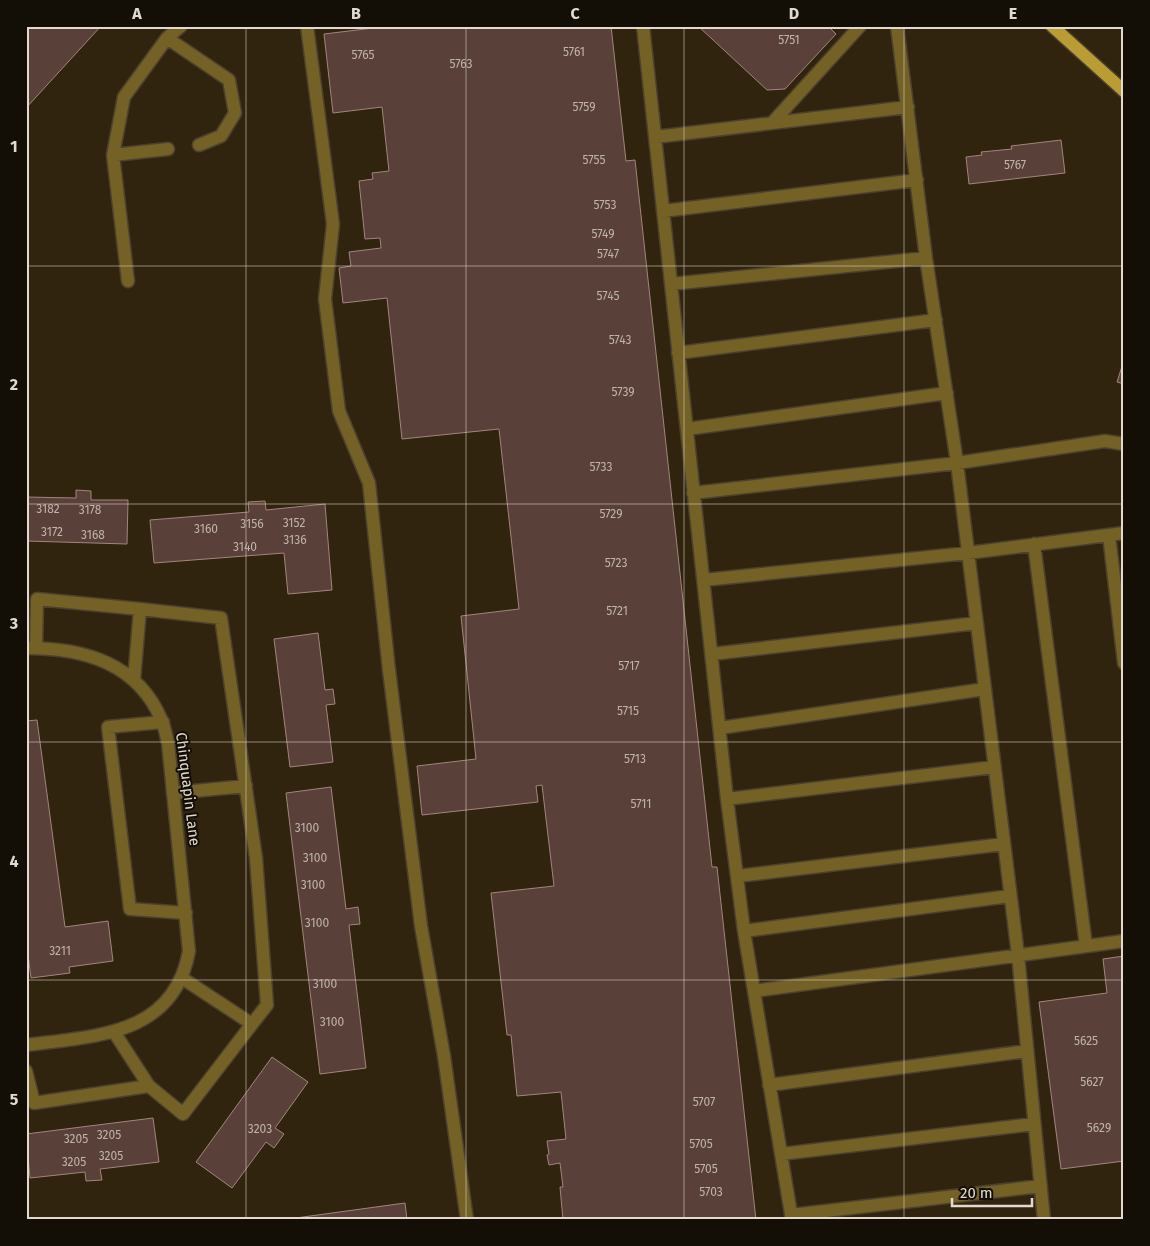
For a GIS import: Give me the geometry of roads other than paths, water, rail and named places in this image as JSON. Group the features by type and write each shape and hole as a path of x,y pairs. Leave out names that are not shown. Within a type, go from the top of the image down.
{"main road":[{"path":"1052,26 1124,91"}],"street":[{"path":"128,281 113,156 124,98 167,38 181,26"},
{"path":"307,26 333,224 325,299 339,411 369,483 389,670 421,926 444,1056 466,1220"},
{"path":"643,26 727,799 744,931 791,1218 1041,1186"},
{"path":"772,123 860,26"},
{"path":"897,26 926,258 957,464 1018,955 1044,1220"},
{"path":"167,38 229,80 235,113 221,136 199,145"},
{"path":"655,137 908,107"},
{"path":"113,156 168,149"},
{"path":"663,211 917,180"},
{"path":"671,284 926,258"},
{"path":"678,353 936,320"},
{"path":"686,429 947,393"},
{"path":"693,493 957,464 1105,441 1124,444"},
{"path":"704,580 968,553 1124,533"},
{"path":"1108,535 1124,663"},
{"path":"1034,544 1086,946"},
{"path":"31,648 37,599 221,618 256,858 267,1005 183,1114 149,1086 114,1032"},
{"path":"134,680 140,609"},
{"path":"712,654 977,623"},
{"name":"Chinquapin Lane","path":"31,648 78,652 122,670 140,685 163,722 168,743 186,913 189,951 184,972"},
{"path":"720,728 985,689"},
{"path":"163,722 108,727 109,737 130,909 186,913"},
{"path":"727,799 994,767"},
{"path":"173,793 246,786"},
{"path":"738,876 1004,844"},
{"path":"744,931 1010,896"},
{"path":"754,991 1124,941"},
{"path":"26,1045 99,1036 136,1023 154,1013 169,1000 179,986 184,972 252,1024"},
{"path":"770,1085 1027,1051"},
{"path":"26,1071 34,1102 149,1086"},
{"path":"781,1154 1034,1124"}]}
